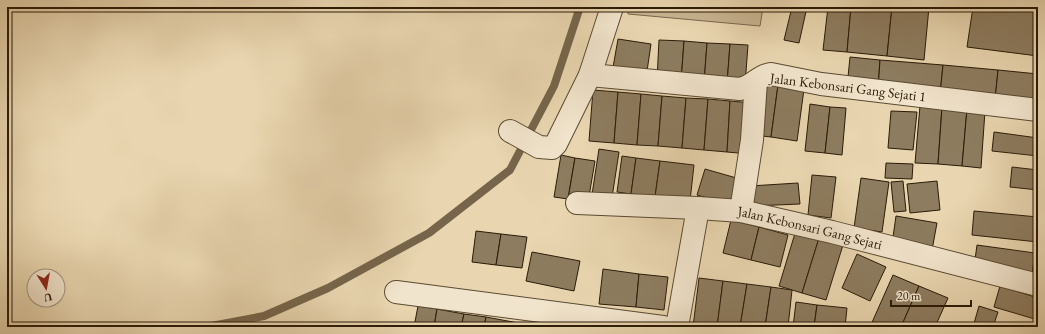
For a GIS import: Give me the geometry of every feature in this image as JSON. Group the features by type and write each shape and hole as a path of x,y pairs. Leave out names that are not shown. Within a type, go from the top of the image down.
{"street":[{"path":"524,139 552,148 556,144 590,76 606,8"},
{"name":"Jalan Kebonsari Gang Sejati 1","path":"590,76 740,89 750,86 765,74 771,74 821,84 1038,110"},
{"path":"740,211 752,140 756,81"},
{"name":"Jalan Kebonsari Gang Sejati","path":"577,203 740,211 832,232 1038,285"},
{"path":"677,327 698,208"},
{"path":"396,292 663,327"}],"shaded area":[{"path":"628,7 763,7 760,26 628,14"}],"building":[{"path":"792,7 807,7 799,43 784,40"},
{"path":"828,7 851,7 847,52 823,50"},
{"path":"851,7 892,7 887,56 847,52"},
{"path":"892,7 929,7 924,60 887,56"},
{"path":"973,7 1016,7 1038,10 1038,56 967,47"},
{"path":"618,39 651,44 646,78 612,73"},
{"path":"659,40 684,41 681,82 657,80"},
{"path":"684,41 707,43 704,83 681,82"},
{"path":"707,43 730,44 727,84 704,83"},
{"path":"730,44 748,45 745,85 727,84"},
{"path":"850,57 880,60 878,89 847,87"},
{"path":"880,60 943,65 940,95 878,89"},
{"path":"943,65 998,70 995,100 940,95"},
{"path":"998,70 1038,74 1038,103 995,100"},
{"path":"761,83 778,85 771,137 754,135"},
{"path":"778,85 804,89 797,141 771,137"},
{"path":"593,90 618,92 614,143 589,141"},
{"path":"618,92 641,94 637,145 614,143"},
{"path":"641,94 662,96 658,146 637,145"},
{"path":"662,96 686,98 682,148 658,146"},
{"path":"686,98 708,99 704,150 682,148"},
{"path":"708,99 730,101 727,152 704,150"},
{"path":"730,101 753,103 749,154 727,152"},
{"path":"810,104 830,107 825,153 805,151"},
{"path":"920,106 942,107 938,164 915,163"},
{"path":"830,107 846,108 842,155 825,153"},
{"path":"942,107 967,109 962,166 938,164"},
{"path":"967,109 985,111 981,168 962,166"},
{"path":"891,111 917,112 913,150 888,148"},
{"path":"994,132 1038,138 1038,156 992,151"},
{"path":"599,149 619,152 611,204 591,201"},
{"path":"561,155 575,158 568,199 554,197"},
{"path":"622,156 636,158 631,194 617,192"},
{"path":"575,158 595,161 588,202 568,199"},
{"path":"636,158 660,161 655,197 631,194"},
{"path":"660,161 694,165 690,201 655,197"},
{"path":"886,163 913,164 912,179 885,178"},
{"path":"1012,167 1038,170 1038,190 1010,187"},
{"path":"705,169 740,179 732,205 697,195"},
{"path":"812,175 836,177 831,218 808,215"},
{"path":"861,178 889,182 882,232 854,228"},
{"path":"903,181 906,211 894,212 891,182"},
{"path":"937,181 940,210 910,213 907,184"},
{"path":"798,183 800,204 752,206 750,186"},
{"path":"974,211 1038,217 1038,242 972,235"},
{"path":"896,216 937,223 932,250 892,244"},
{"path":"731,220 759,227 751,260 723,253"},
{"path":"759,227 788,235 780,267 751,260"},
{"path":"796,230 819,238 802,293 779,286"},
{"path":"476,231 501,234 496,265 472,262"},
{"path":"501,234 527,237 522,268 496,265"},
{"path":"819,238 843,245 826,300 802,293"},
{"path":"977,245 1035,253 1032,274 974,267"},
{"path":"532,252 580,261 574,291 526,281"},
{"path":"857,254 886,267 870,301 842,288"},
{"path":"603,269 639,274 636,307 599,304"},
{"path":"639,274 668,277 664,310 636,307"},
{"path":"893,275 919,286 901,327 870,327"},
{"path":"699,278 723,281 717,327 693,327"},
{"path":"723,281 747,284 740,327 717,327"},
{"path":"747,284 771,287 765,327 740,327"},
{"path":"919,286 948,298 935,327 901,327"},
{"path":"1000,286 1038,298 1038,320 994,307"},
{"path":"771,287 792,290 788,327 765,327"},
{"path":"796,302 817,305 814,327 793,327"},
{"path":"817,305 847,308 845,327 814,327"},
{"path":"418,306 437,309 434,327 414,327"},
{"path":"979,306 998,312 993,327 973,327"},
{"path":"437,309 464,314 461,327 434,327"},
{"path":"464,314 486,317 484,327 461,327"},
{"path":"486,317 513,322 512,327 484,327"},
{"path":"513,322 539,327 512,327"}],"waterway":[{"path":"206,327 264,316 328,288 429,233 510,170 554,86 580,7"}]}
